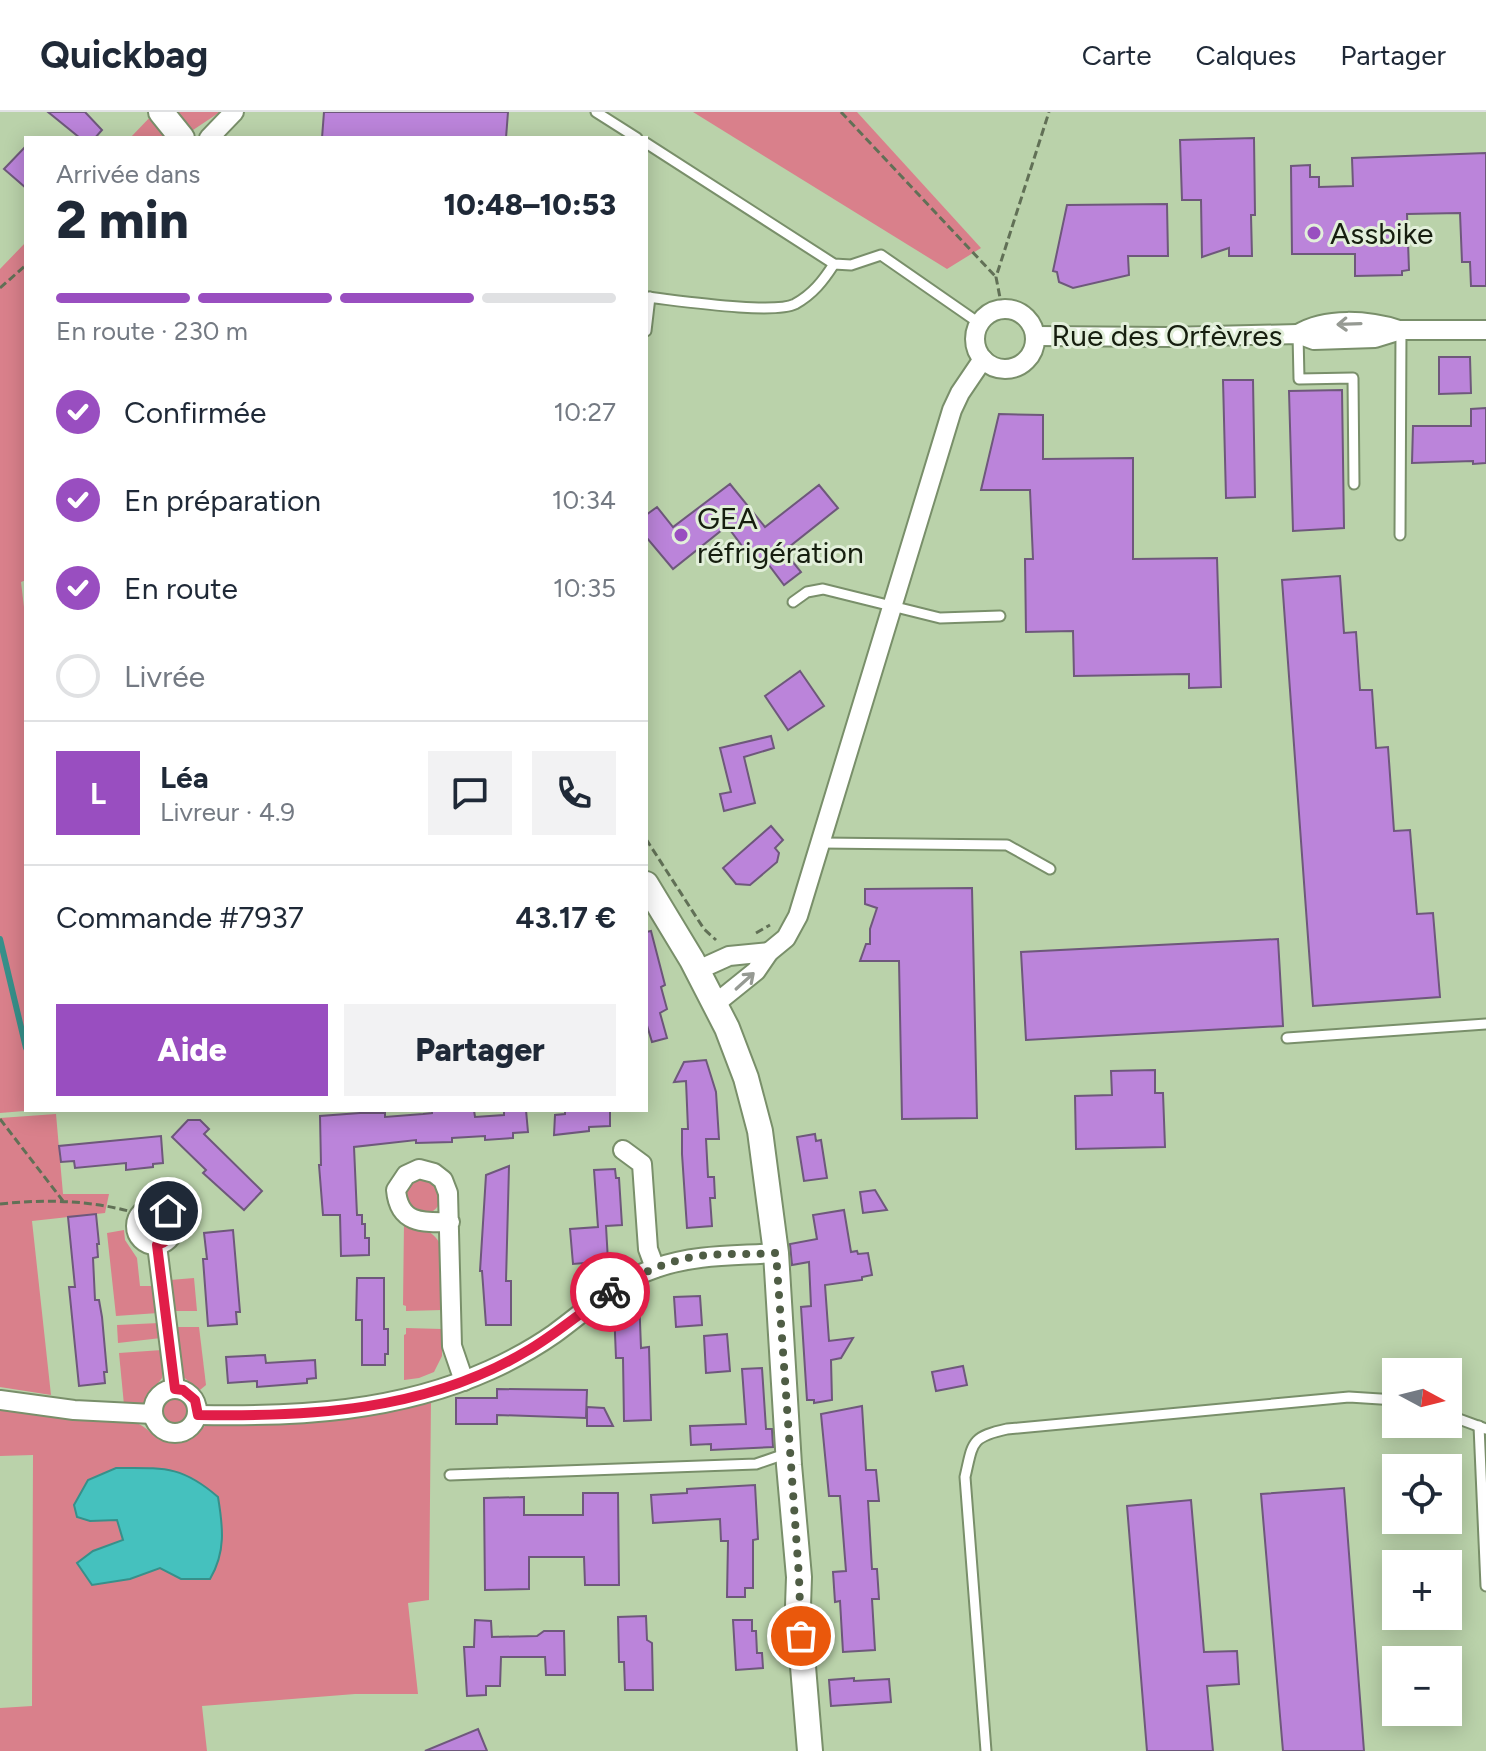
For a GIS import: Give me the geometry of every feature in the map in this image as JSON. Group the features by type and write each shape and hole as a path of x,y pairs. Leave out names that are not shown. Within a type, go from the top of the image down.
{"street":[{"path":"161,112 180,136"},
{"path":"211,136 234,112"},
{"path":"1002,308 1021,313 1033,327 1036,336 1031,354 1017,367 999,369 983,359 975,342 979,323 993,311 1002,308"},
{"name":"Rue des Orfèvres","path":"1036,336 1298,334 1313,325 1375,323 1401,330 1486,330"},
{"path":"715,1004 743,984 793,927 952,410 983,359"},
{"path":"648,887 698,970 739,1056 754,1106 766,1168 776,1253 810,1751"},
{"path":"698,970 729,956 769,952"},
{"path":"623,1150 642,1164 648,1249 655,1268"},
{"path":"156,1206 168,1211 172,1216 173,1234 169,1240 157,1245 140,1238 136,1226 139,1214 156,1206"},
{"path":"450,1222 452,1346 464,1381"},
{"path":"157,1245 175,1389"},
{"path":"198,1415 298,1415 344,1410 435,1392 522,1354 621,1284 655,1268 705,1255 776,1253"},
{"path":"175,1389 183,1390 195,1400 198,1415 191,1427 178,1433 165,1431 153,1414 156,1399 175,1389"},
{"path":"0,1400 74,1410 153,1414"}],"lane":[{"path":"596,112 634,136"},
{"path":"648,144 834,264 851,265 881,255 979,323"},
{"path":"648,297 752,308 792,306 818,288 834,264"},
{"path":"1400,535 1401,330"},
{"path":"1298,334 1299,379 1353,378 1354,484"},
{"path":"793,602 807,592 823,589 940,618 1000,616"},
{"path":"821,843 1007,845 1050,869"},
{"path":"1287,1038 1486,1024"},
{"path":"986,1751 965,1477 972,1446 982,1434 1022,1427 1349,1397 1382,1399"},
{"path":"1462,1420 1482,1428 1486,1586"},
{"path":"450,1475 756,1464 789,1453"}],"path":[{"path":"841,112 996,277"},
{"path":"1002,308 996,277 1049,112"},
{"path":"0,288 24,267"},
{"path":"648,842 704,929"},
{"path":"755,935 770,925"},
{"path":"0,1119 63,1201"},
{"path":"0,1204 63,1201 111,1205 139,1214"}],"shaded area":[{"path":"155,112 220,112 184,136 132,136"},
{"path":"693,112 857,112 981,248 947,269"},
{"path":"24,244 24,581 21,582 24,607 24,1111 0,1113 0,269"},
{"path":"56,1114 63,1194 109,1194 105,1213 32,1221 51,1395 0,1387 0,1118"},
{"path":"423,1178 435,1184 441,1196 435,1208 423,1214 411,1208 405,1196 411,1184"},
{"path":"404,1222 431,1233 442,1248 442,1310 406,1311 403,1305"},
{"path":"124,1230 125,1240 137,1258 140,1286 155,1286 158,1313 116,1316 107,1233"},
{"path":"194,1278 197,1311 173,1311 170,1280"},
{"path":"159,1323 161,1338 118,1343 117,1325"},
{"path":"175,1327 199,1327 206,1385 200,1390 182,1376"},
{"path":"406,1328 442,1329 442,1356 434,1372 404,1380"},
{"path":"162,1350 162,1378 141,1406 124,1405 119,1353"},
{"path":"175,1398 185,1402 189,1412 185,1422 175,1426 165,1422 161,1412 165,1402"},
{"path":"431,1399 429,1600 408,1603 418,1694 355,1694 202,1706 207,1751 0,1751 0,1708 32,1706 33,1455 0,1456 0,1410 136,1423 165,1441 178,1442 208,1424"}],"water":[{"path":"116,1468 171,1470 193,1479 218,1497 222,1539 219,1559 210,1579 181,1579 160,1568 130,1579 92,1585 77,1563 93,1551 123,1540 117,1520 90,1521 77,1517 74,1505 88,1480"}],"building":[{"path":"48,112 85,112 102,130 97,136 78,136"},
{"path":"324,112 508,112 506,136 322,136"},
{"path":"1254,138 1252,256 1229,256 1229,248 1202,257 1201,200 1182,200 1180,140"},
{"path":"24,148 24,186 4,169"},
{"path":"1486,153 1486,286 1471,286 1470,262 1462,262 1460,213 1407,214 1409,270 1402,271 1402,275 1355,276 1355,254 1292,254 1291,166 1310,165 1310,177 1319,177 1319,187 1353,186 1352,158"},
{"path":"1167,204 1168,256 1128,256 1129,275 1073,288 1059,282 1057,272 1053,271 1067,205"},
{"path":"1439,357 1470,357 1471,393 1439,394"},
{"path":"1223,380 1253,380 1255,497 1226,498"},
{"path":"1342,390 1344,528 1293,531 1289,391"},
{"path":"1486,408 1486,463 1412,463 1413,426 1471,426 1471,409"},
{"path":"999,414 1043,415 1043,459 1133,458 1133,559 1217,558 1221,687 1189,688 1189,674 1074,676 1073,631 1026,632 1025,559 1033,559 1030,490 981,490"},
{"name":"GEA réfrigération","path":"730,484 765,527 819,485 838,508 784,551 801,572 784,585 768,564 760,570 727,526 673,569 648,539 648,514 657,507 673,527"},
{"path":"1340,576 1344,633 1356,632 1360,690 1372,690 1376,748 1388,747 1394,831 1410,830 1417,914 1433,913 1440,997 1313,1006 1282,580"},
{"path":"800,671 824,706 788,730 765,696"},
{"path":"771,736 774,748 744,757 755,803 724,811 720,794 731,792 720,748"},
{"path":"771,826 783,840 775,848 779,853 777,862 750,885 736,884 723,868"},
{"path":"972,888 977,1118 902,1119 899,961 860,961 866,944 870,944 870,929 877,908 865,904 865,889"},
{"path":"651,931 665,985 661,987 667,1009 660,1013 667,1038 652,1042 648,1029 648,932"},
{"path":"1278,939 1283,1026 1026,1040 1021,952"},
{"path":"706,1060 716,1092 719,1139 706,1139 708,1177 714,1177 715,1198 710,1198 712,1226 687,1228 682,1154 682,1129 688,1129 686,1081 674,1082 684,1062"},
{"path":"1155,1070 1155,1093 1163,1093 1165,1147 1076,1149 1075,1096 1112,1095 1111,1071"},
{"path":"474,1112 475,1117 526,1112 528,1132 513,1133 513,1138 485,1140 485,1136 452,1138 452,1142 416,1143 416,1140 354,1147 357,1215 362,1215 362,1224 365,1224 369,1255 341,1256 340,1215 323,1215 319,1165 320,1116 385,1113 385,1117"},
{"path":"610,1112 610,1126 554,1135 555,1115"},
{"path":"188,1120 200,1120 209,1129 204,1134 262,1191 244,1210 203,1173 206,1170 172,1137"},
{"path":"815,1134 816,1141 821,1140 827,1178 804,1181 797,1137"},
{"path":"161,1136 163,1163 153,1164 153,1167 126,1170 126,1163 75,1168 74,1161 61,1162 59,1146"},
{"path":"509,1166 506,1281 511,1281 511,1325 486,1325 480,1271 486,1175"},
{"path":"615,1169 616,1178 619,1178 622,1225 606,1226 608,1261 573,1264 570,1229 598,1227 594,1170"},
{"path":"875,1190 887,1210 863,1213 860,1192"},
{"path":"844,1210 851,1252 868,1253 872,1275 862,1277 862,1280 825,1285 829,1341 853,1338 841,1358 831,1360 832,1400 814,1403 814,1400 807,1400 801,1307 811,1306 809,1262 792,1265 790,1244 817,1239 813,1215"},
{"path":"96,1214 99,1244 98,1257 93,1258 95,1300 99,1300 102,1317 107,1372 104,1372 105,1383 79,1386 69,1287 75,1287 68,1217"},
{"path":"233,1230 240,1312 236,1312 237,1324 208,1326 204,1233"},
{"path":"357,1278 384,1278 384,1329 388,1329 385,1365 362,1365 362,1320 356,1320"},
{"path":"639,1296 641,1348 649,1347 651,1420 624,1421 623,1358 616,1358 614,1309"},
{"path":"700,1296 702,1325 676,1327 674,1297"},
{"path":"727,1334 730,1371 706,1373 704,1336"},
{"path":"265,1355 266,1363 315,1360 316,1378 307,1379 307,1383 257,1387 257,1381 228,1383 226,1357"},
{"path":"963,1366 967,1385 936,1391 932,1372"},
{"path":"762,1368 766,1429 772,1429 773,1447 711,1450 711,1444 691,1445 690,1426 746,1424 742,1369"},
{"path":"497,1389 587,1390 586,1418 497,1415 497,1424 456,1424 456,1398 497,1398"},
{"path":"862,1406 866,1470 876,1470 879,1501 868,1501 872,1569 877,1569 879,1599 872,1599 875,1650 843,1652 840,1601 835,1602 833,1572 846,1571 840,1496 829,1496 821,1414"},
{"path":"587,1407 604,1408 613,1426 587,1426"},
{"path":"755,1485 758,1539 753,1540 753,1588 745,1588 745,1597 727,1597 728,1541 721,1541 720,1519 653,1523 651,1495 687,1493 687,1489"},
{"path":"1344,1488 1364,1751 1283,1751 1261,1494"},
{"path":"583,1493 618,1493 619,1585 585,1585 584,1557 529,1557 529,1589 485,1590 484,1498 524,1497 524,1515 583,1515"},
{"path":"1191,1500 1204,1652 1237,1651 1239,1684 1207,1686 1213,1751 1147,1751 1127,1506"},
{"path":"646,1616 647,1640 652,1643 653,1690 625,1690 624,1662 619,1662 618,1617"},
{"path":"475,1620 491,1621 492,1637 537,1636 544,1631 564,1631 565,1675 546,1675 545,1657 501,1657 500,1686 486,1686 486,1695 467,1696 464,1647 474,1647"},
{"path":"733,1620 752,1620 757,1653 762,1653 763,1668 736,1670"},
{"path":"854,1678 854,1681 889,1679 891,1702 831,1706 829,1680"},
{"path":"478,1729 487,1751 425,1751"}],"waterway":[{"path":"0,939 24,1040"}],"way so far":[{"path":"610,1292 639,1275 682,1260 705,1255 776,1253 801,1636"}],"place":[{"name":"Assbike","path":"1314,233"},
{"name":"GEA réfrigération","path":"681,535"}],"route":[{"path":"168,1211 174,1222 173,1234 169,1240 157,1245 175,1389 190,1394 198,1407 198,1415 298,1415 382,1404 435,1392 522,1354 610,1292"}]}
